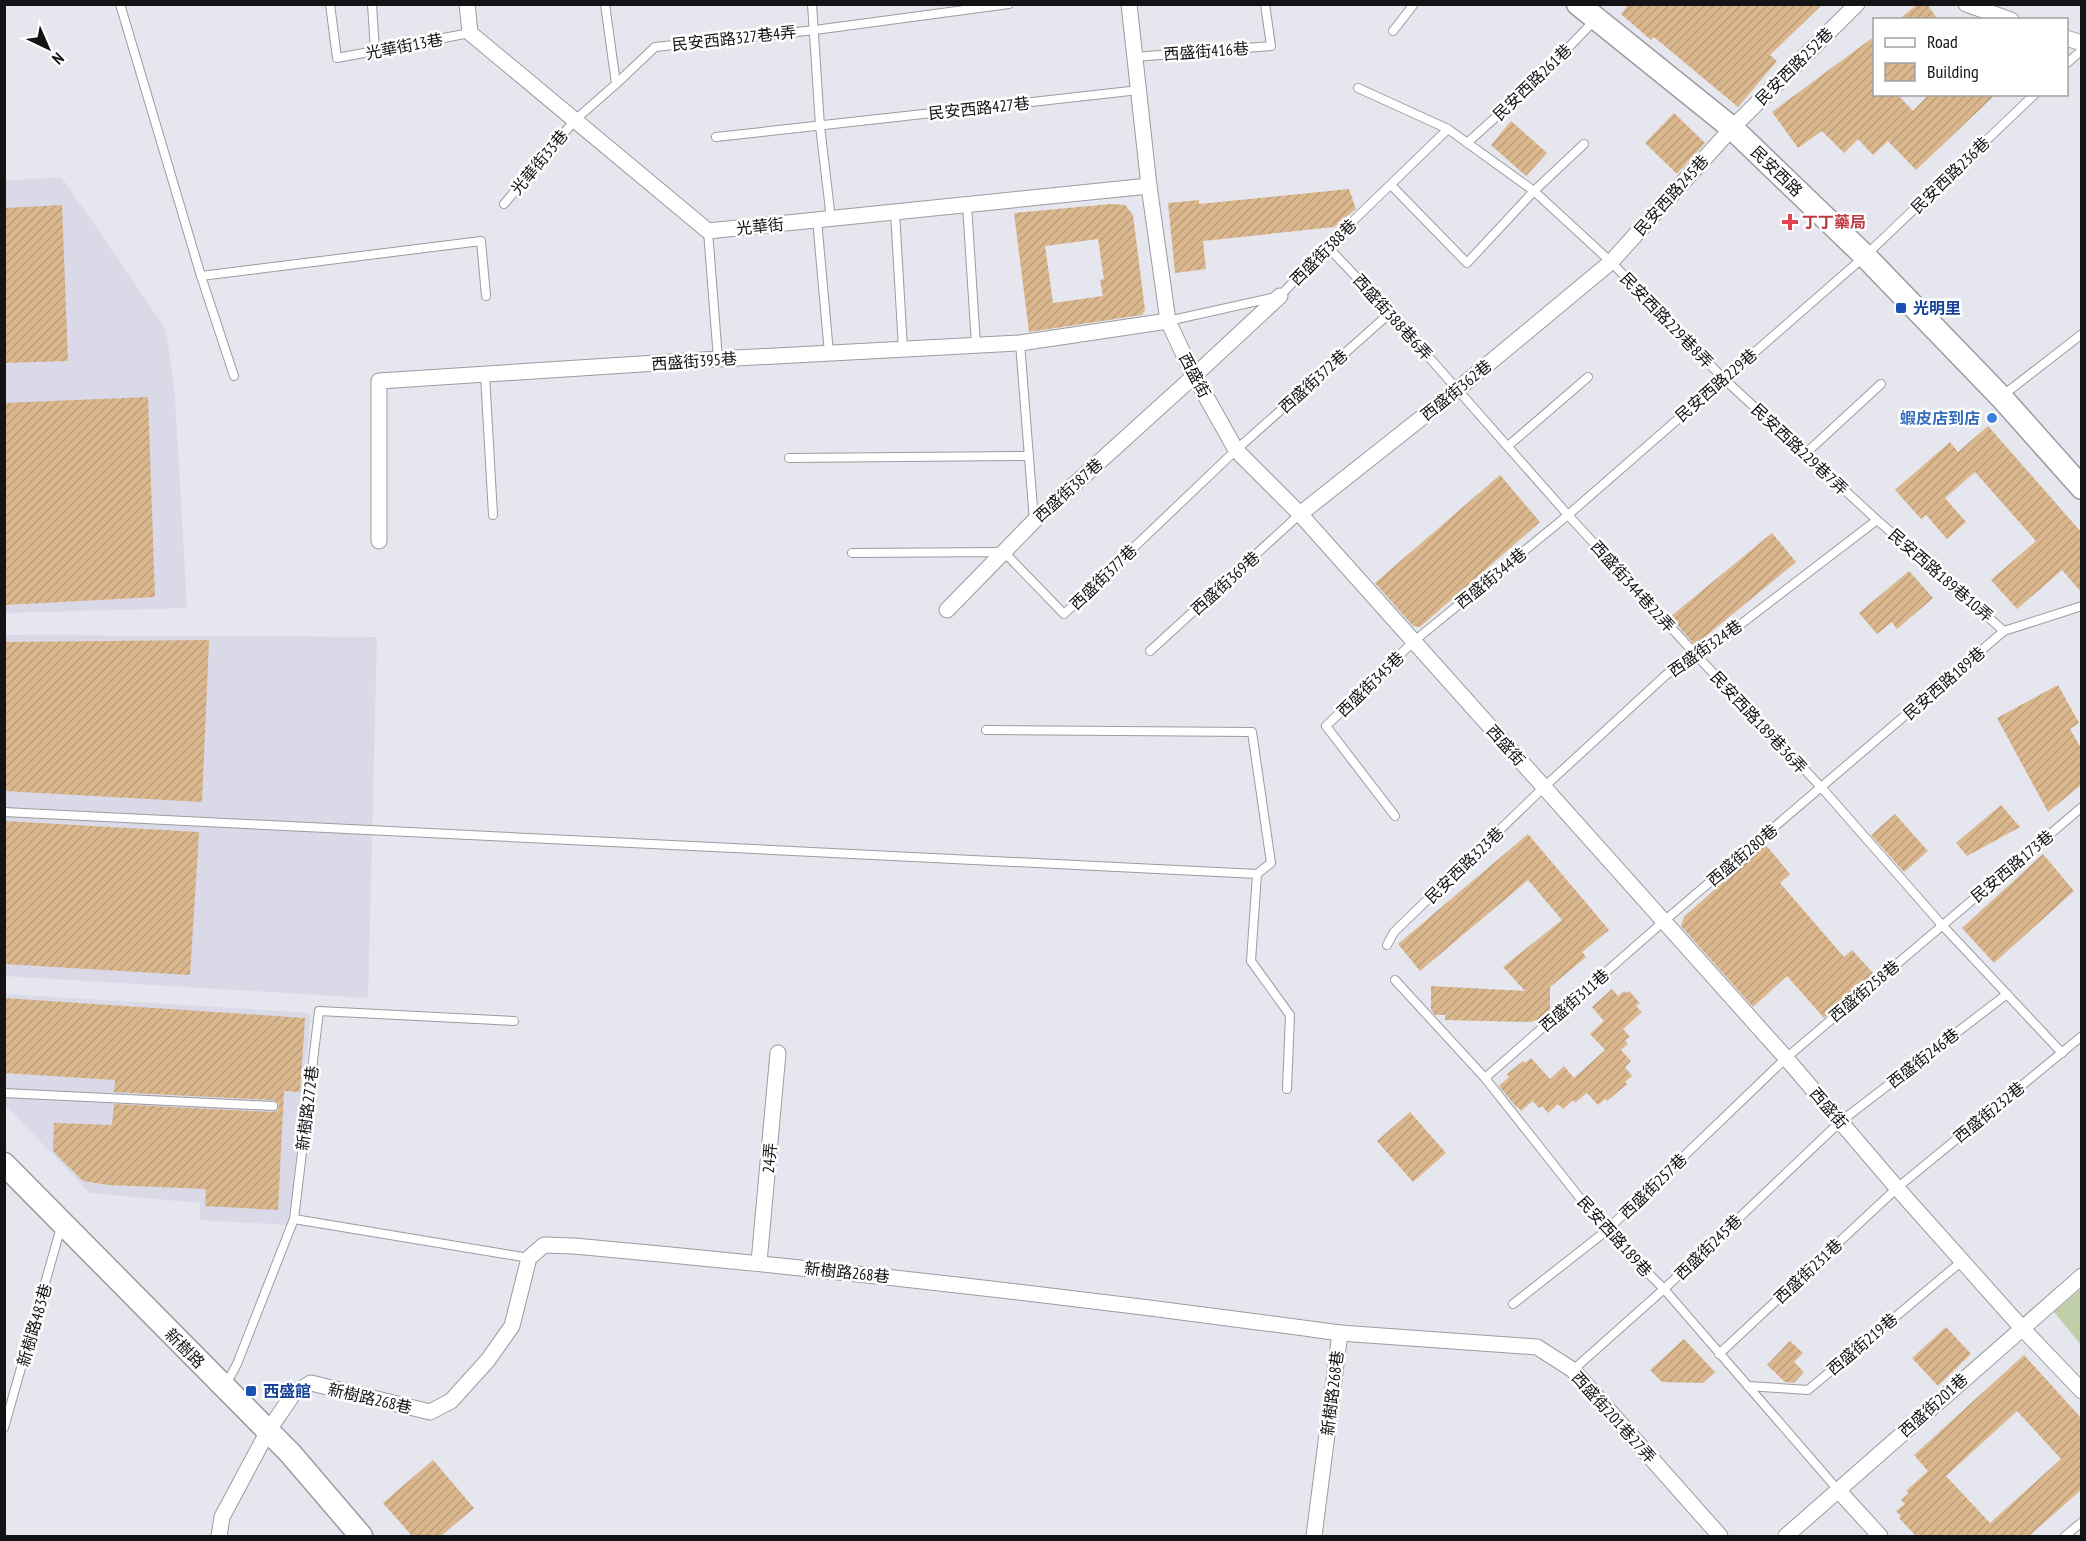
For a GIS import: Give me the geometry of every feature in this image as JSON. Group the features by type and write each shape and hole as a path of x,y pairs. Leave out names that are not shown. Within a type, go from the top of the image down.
{"street":[{"path":"467,4 470,33 708,231"},
{"name":"西盛街","path":"1129,4 1149,186 1168,321 1194,376 1236,450 1300,514 1786,1058 1962,1261 2082,1391"},
{"name":"民安西路","path":"1578,4 1732,128 1865,256 2001,397 2082,489"},
{"name":"民安西路252巷","path":"1732,128 1857,4"},
{"path":"1966,4 2005,18"},
{"name":"民安西路245巷","path":"1611,262 1732,128"},
{"name":"光華街","path":"708,231 1149,186"},
{"name":"西盛街362巷","path":"1300,514 1458,389 1611,262"},
{"name":"西盛街387巷","path":"947,610 1034,521 1280,296"},
{"name":"西盛街395巷","path":"379,541 379,381 718,359 1020,343 1168,321"},
{"name":"24弄","path":"759,1262 778,1053"},
{"name":"新樹路","path":"10,1174 63,1222 268,1431 360,1536"},
{"name":"新樹路268巷","path":"219,1536 222,1517 268,1431 294,1393 311,1383 430,1412 451,1401 488,1360 512,1326 529,1258 544,1245 759,1262 1123,1303 1340,1333 1314,1536"},
{"name":"西盛街201巷","path":"1786,1536 2082,1275"},
{"name":"西盛街201巷27弄","path":"1340,1333 1537,1347 1573,1370 1720,1536"},
{"path":"1838,1490 1880,1536"}],"lane":[{"path":"120,4 201,276 234,376"},
{"name":"光華街13巷","path":"330,4 337,58 470,33"},
{"path":"372,4 375,51"},
{"path":"605,4 616,84"},
{"path":"812,4 820,126 829,353"},
{"name":"民安西路327巷4弄","path":"574,120 655,47 815,30 1009,4"},
{"name":"西盛街416巷","path":"1135,57 1271,46 1265,4"},
{"path":"1393,31 1414,4"},
{"name":"民安西路261巷","path":"1467,143 1536,81 1596,19"},
{"path":"2068,63 2082,50"},
{"path":"1358,88 1448,129"},
{"name":"民安西路427巷","path":"716,137 1139,90"},
{"name":"民安西路236巷","path":"1865,256 2033,96"},
{"name":"光華街33巷","path":"504,204 574,120"},
{"name":"民安西路229巷8弄","path":"1448,129 1533,191 1611,262 1724,379"},
{"name":"西盛街388巷","path":"1168,321 1280,296 1327,246 1448,129"},
{"path":"1391,185 1467,263 1533,191 1584,144"},
{"path":"967,205 976,345"},
{"path":"895,212 903,349"},
{"path":"708,231 718,359"},
{"path":"201,276 481,241 486,296"},
{"name":"西盛街388巷6弄","path":"1327,246 1508,446"},
{"name":"民安西路229巷","path":"1568,514 1865,256"},
{"name":"西盛街372巷","path":"1236,450 1390,313"},
{"path":"2001,397 2082,334"},
{"path":"1020,343 1034,521"},
{"path":"485,375 493,515"},
{"path":"1508,446 1588,377"},
{"name":"民安西路229巷7弄","path":"1724,379 1877,520"},
{"path":"1805,454 1881,384"},
{"name":"西盛街344巷22弄","path":"1508,446 1698,657"},
{"name":"西盛街377巷","path":"1004,552 1064,614 1236,450"},
{"path":"789,458 1029,456"},
{"name":"西盛街369巷","path":"1150,651 1300,514"},
{"name":"西盛街344巷","path":"1413,642 1568,514"},
{"name":"民安西路189巷10弄","path":"1877,520 2004,631"},
{"name":"西盛街324巷","path":"1543,788 1667,674 1698,657 1877,520"},
{"path":"852,553 1004,552"},
{"name":"民安西路189巷","path":"1821,787 2004,631 2082,606"},
{"name":"西盛街345巷","path":"1395,816 1326,726 1413,642"},
{"name":"民安西路189巷36弄","path":"1698,657 1821,787 1942,925 2062,1053"},
{"path":"4,812 1257,874 1271,863 1252,732 986,730"},
{"name":"西盛街280巷","path":"1663,922 1821,787"},
{"name":"民安西路323巷","path":"1387,945 1394,932 1543,788"},
{"name":"民安西路173巷","path":"1942,925 2082,807"},
{"path":"1257,874 1251,961 1290,1015 1287,1089"},
{"name":"西盛街311巷","path":"1485,1078 1663,922"},
{"name":"西盛街258巷","path":"1786,1058 1942,925"},
{"name":"民安西路189巷","path":"1395,980 1485,1078 1606,1231 1665,1289 1838,1490"},
{"name":"西盛街246巷","path":"1840,1122 2007,994"},
{"name":"新樹路272巷","path":"224,1387 237,1364 294,1219 319,1011 514,1021"},
{"name":"西盛街232巷","path":"1897,1188 2082,1036"},
{"name":"西盛街257巷","path":"1513,1304 1606,1231 1786,1058"},
{"path":"4,1093 273,1106"},
{"name":"西盛街245巷","path":"1573,1370 1665,1289 1840,1122"},
{"name":"西盛街231巷","path":"1719,1354 1897,1188"},
{"path":"294,1219 529,1258"},
{"name":"新樹路483巷","path":"4,1428 63,1222"},
{"name":"西盛街219巷","path":"1748,1386 1808,1390 1962,1261"},
{"path":"2065,1536 2082,1522"}],"shaded area":[{"path":"61,177 166,330 175,398 187,608 5,613 5,181"},
{"path":"4,635 377,637 368,998 5,976"},
{"path":"4,994 311,1013 289,1225 200,1220 200,1203 90,1193 5,1105"}],"green space":[{"path":"2081,1289 2081,1345 2054,1312"}],"building":[{"path":"1629,4 1823,4 1770,55 1777,61 1738,107 1654,37 1651,40 1621,14"},
{"path":"1918,4 1927,4 1937,18 1900,18"},
{"path":"1873,37 1873,96 1899,96 1913,111 1927,96 1994,96 1916,170 1888,141 1873,155 1858,139 1844,153 1822,131 1798,148 1772,112"},
{"path":"1674,113 1705,143 1677,174 1645,143"},
{"path":"1511,121 1547,153 1526,176 1491,145"},
{"path":"1349,189 1356,209 1334,227 1203,241 1206,269 1175,273 1168,203 1199,200 1199,204"},
{"path":"1111,204 1125,205 1133,215 1145,310 1142,315 1029,332 1014,213","holes":["1098,239 1104,279 1100,280 1103,296 1053,303 1045,246"]},
{"path":"62,205 68,361 4,363 4,208"},
{"path":"148,397 155,597 4,605 4,403"},
{"path":"1988,426 2082,533 2082,593 2062,570 2017,609 1991,580 2036,541 1975,472 1945,498 1966,522 1947,539 1926,515 1921,519 1895,490 1950,442 1958,452"},
{"path":"1500,475 1540,522 1420,627 1413,626 1375,583"},
{"path":"1772,533 1796,562 1695,645 1670,617"},
{"path":"1909,571 1933,598 1897,629 1892,622 1877,634 1859,613"},
{"path":"209,640 202,802 4,791 4,642"},
{"path":"2058,685 2079,723 2070,729 2082,750 2082,784 2048,812 1997,718"},
{"path":"2001,805 2020,827 1967,856 1956,843"},
{"path":"1895,814 1928,851 1904,872 1871,835"},
{"path":"4,821 199,832 190,975 4,964"},
{"path":"1528,834 1609,930 1582,952 1586,957 1550,987 1550,1012 1546,1016 1531,1022 1445,1020 1445,1015 1435,1015 1431,1010 1431,986 1525,991 1503,967 1562,920 1528,880 1420,971 1398,944"},
{"path":"1765,844 1790,874 1780,883 1844,957 1852,950 1874,974 1824,1018 1787,976 1753,1007 1681,926 1684,917"},
{"path":"2043,854 2074,891 1994,963 1962,928"},
{"path":"1612,989 1618,996 1624,991 1626,993 1629,991 1640,1003 1636,1006 1642,1012 1623,1029 1630,1037 1625,1040 1628,1044 1621,1050 1631,1061 1625,1067 1632,1076 1625,1082 1627,1084 1607,1101 1605,1099 1598,1105 1587,1093 1575,1103 1573,1100 1563,1109 1558,1104 1548,1113 1533,1101 1521,1111 1517,1108 1499,1086 1509,1077 1507,1074 1523,1061 1525,1063 1531,1058 1550,1079 1564,1066 1574,1078 1605,1050 1590,1034 1604,1021 1592,1007"},
{"path":"4,998 305,1018 300,1092 284,1091 278,1210 205,1206 206,1189 109,1185 83,1181 53,1151 54,1123 112,1125 114,1104 273,1112 278,1110 279,1104 273,1100 114,1092 115,1080 4,1073"},
{"path":"1410,1112 1446,1153 1413,1182 1377,1141"},
{"path":"1946,1327 1971,1354 1938,1386 1912,1358"},
{"path":"1684,1339 1715,1372 1703,1383 1662,1382 1650,1370"},
{"path":"1790,1341 1803,1353 1794,1362 1804,1372 1794,1383 1785,1382 1767,1365"},
{"path":"2024,1355 2082,1419 2082,1489 2029,1536 1916,1536 1899,1518 1901,1516 1896,1511 1905,1504 1901,1500 1909,1493 1906,1491 1928,1471 1914,1455","holes":["2017,1411 2061,1459 1990,1523 1946,1476"]},
{"path":"433,1460 474,1508 441,1536 412,1536 383,1503"}],"place":[{"name":"丁丁藥局","path":"1790,222"},
{"name":"光明里","path":"1901,308"},
{"name":"蝦皮店到店","path":"1992,418"},
{"name":"西盛館","path":"251,1391"}]}
